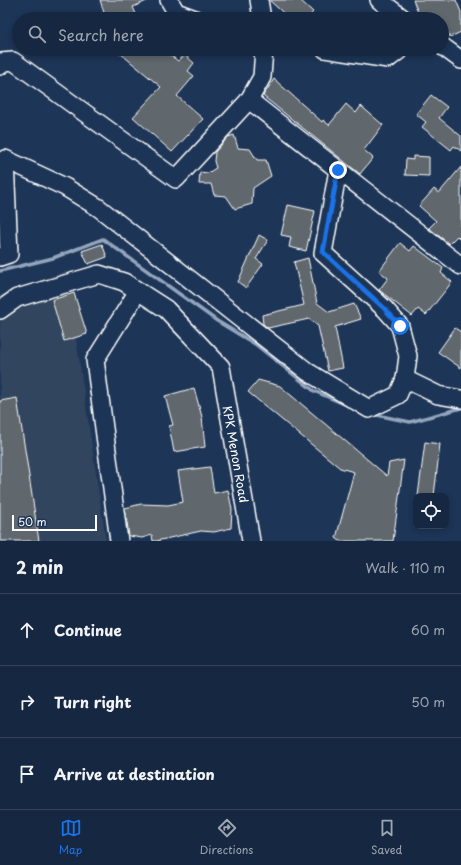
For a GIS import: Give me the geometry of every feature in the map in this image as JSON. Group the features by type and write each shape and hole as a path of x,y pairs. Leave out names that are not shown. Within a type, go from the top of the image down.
{"street":[{"path":"169,0 176,12"},
{"path":"259,0 261,12"},
{"path":"379,0 395,12"},
{"path":"449,51 461,60"},
{"path":"0,66 1,62 13,61 176,179 249,100 262,77 264,56"},
{"path":"369,56 388,59 392,56"},
{"path":"249,100 461,266"},
{"path":"0,257 9,254 5,160 64,187 99,208 308,372 369,409 398,395 405,379 408,356 400,326 385,309 323,252 338,170"},
{"path":"0,310 18,298 99,274 124,282 138,291 95,360 119,541"},
{"name":"KPK Menon Road","path":"138,291 166,309 221,367 251,541"},
{"path":"405,379 438,395 461,399"}],"shaded area":[{"path":"66,271 106,541 0,541 0,295"}],"building":[{"path":"100,0 149,0 133,7 135,12 104,12"},
{"path":"269,0 300,0 313,12 282,12"},
{"path":"413,0 456,0 461,12 461,32 450,37 449,12 418,12"},
{"path":"123,56 171,56 178,61 184,56 186,56 194,63 188,71 194,76 177,96 203,119 172,152 133,117 161,87"},
{"path":"274,79 322,122 323,120 329,125 346,104 356,113 361,106 383,125 364,150 373,158 360,174 263,96"},
{"path":"431,95 447,107 439,118 461,136 461,151 454,146 451,150 422,127 426,122 416,114"},
{"path":"234,135 238,148 250,149 257,160 266,160 271,176 253,188 252,204 235,209 226,196 214,195 211,184 199,184 200,172 208,173 216,168 214,161 215,152 228,137"},
{"path":"413,156 429,157 429,176 405,175 406,159 413,160"},
{"path":"461,167 461,240 457,236 449,244 429,228 436,221 419,206 434,189 439,193"},
{"path":"288,205 315,211 306,251 289,247 291,237 281,235"},
{"path":"259,235 268,240 256,259 263,264 246,288 238,282"},
{"path":"400,243 410,251 414,246 443,268 441,273 452,282 426,315 418,309 412,316 379,290 388,278 379,271"},
{"path":"102,244 107,257 88,264 82,251"},
{"path":"308,258 317,303 329,312 354,304 361,319 335,327 343,368 328,371 318,326 309,319 268,328 263,324 262,315 304,305 294,262"},
{"path":"74,293 87,334 64,341 52,300"},
{"path":"455,328 461,332 461,368 438,352"},
{"path":"258,380 280,386 387,476 389,463 404,460 393,541 340,541 336,538 354,472 340,468 248,392"},
{"path":"194,388 202,417 205,447 174,452 169,426 173,425 165,396"},
{"path":"17,398 39,541 0,541 0,401"},
{"path":"425,442 440,444 434,493 418,493"},
{"path":"210,467 214,493 228,490 232,509 231,528 214,532 201,531 156,541 153,541 152,535 142,538 129,536 125,508 141,504 168,505 183,502 178,471"}],"waterway":[{"path":"0,271 53,258 103,239 217,321 255,344 314,391 351,407"},
{"path":"372,414 410,422 461,408"}],"route":[{"path":"338,170 323,252 385,309 400,326"}]}
